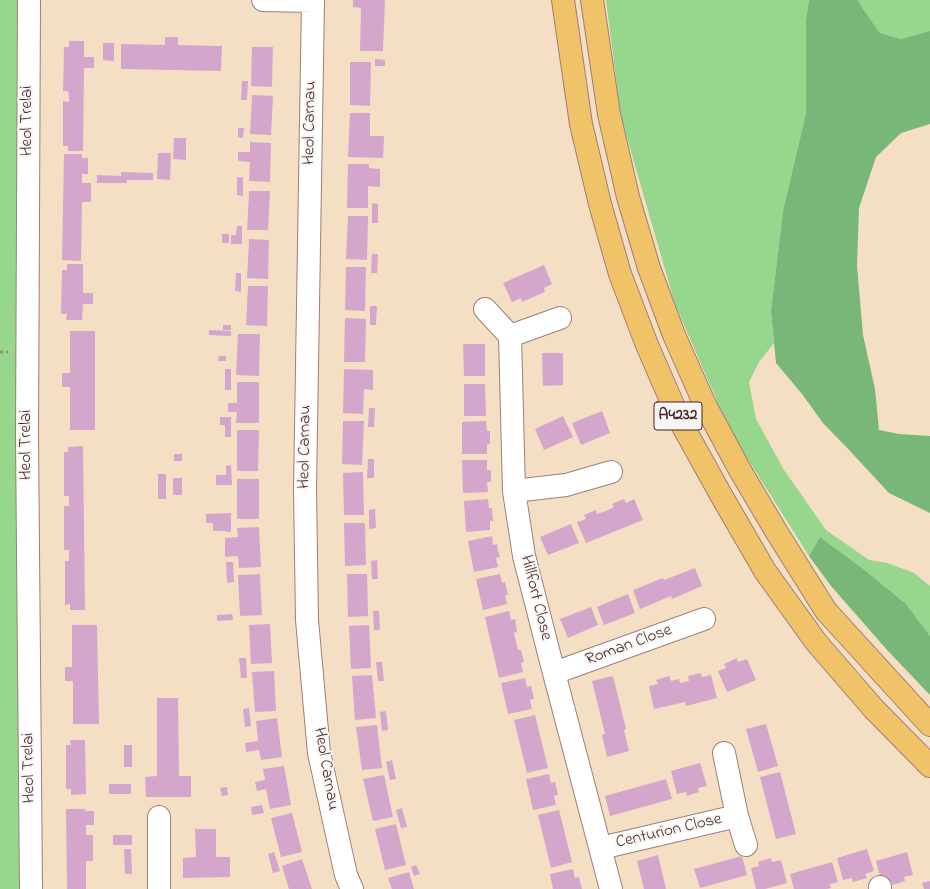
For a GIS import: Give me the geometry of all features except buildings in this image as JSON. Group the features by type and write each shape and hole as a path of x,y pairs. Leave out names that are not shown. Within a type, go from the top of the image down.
{"main road":[{"name":"A4232","path":"563,0 581,124 600,204 620,274 680,421 765,571 816,642 873,708 930,766"},
{"name":"A4232","path":"592,0 609,114 630,204 649,268 674,335 705,405 741,472 826,611 930,725"}],"street":[{"name":"Heol Trelai","path":"29,0 27,436 32,889"},
{"path":"263,0 313,1"},
{"name":"Heol Carnau","path":"313,1 305,489 307,620 319,753 346,875 352,889"},
{"path":"486,309 510,336 560,318"},
{"name":"Hillfort Close","path":"510,336 514,491 524,556 611,889"},
{"path":"514,491 566,485 573,475 611,472"},
{"name":"Roman Close","path":"554,673 704,619"},
{"name":"Centurion Close","path":"724,753 746,846"},
{"name":"Centurion Close","path":"601,848 738,816"},
{"path":"159,817 159,889"}],"green space":[{"path":"0,0 19,0 22,889 0,889"},
{"path":"606,0 809,0 806,19 806,113 783,211 771,311 774,343 759,362 749,382 756,419 784,470 826,530 869,560 887,563 914,573 930,586 930,636 906,604 866,571 820,537 809,556 730,431 675,304 621,117"},
{"path":"809,0 858,0 880,33 901,39 930,31 930,124 901,133 876,157 859,208 857,266 863,335 875,389 879,430 899,434 930,436 930,513 889,493 823,423 802,394 776,363 771,311 783,211 806,113 806,19"},
{"path":"858,0 930,0 930,31 901,39 880,33"},
{"path":"820,537 866,571 906,604 930,636 930,695 888,651 831,586 809,556"}]}
